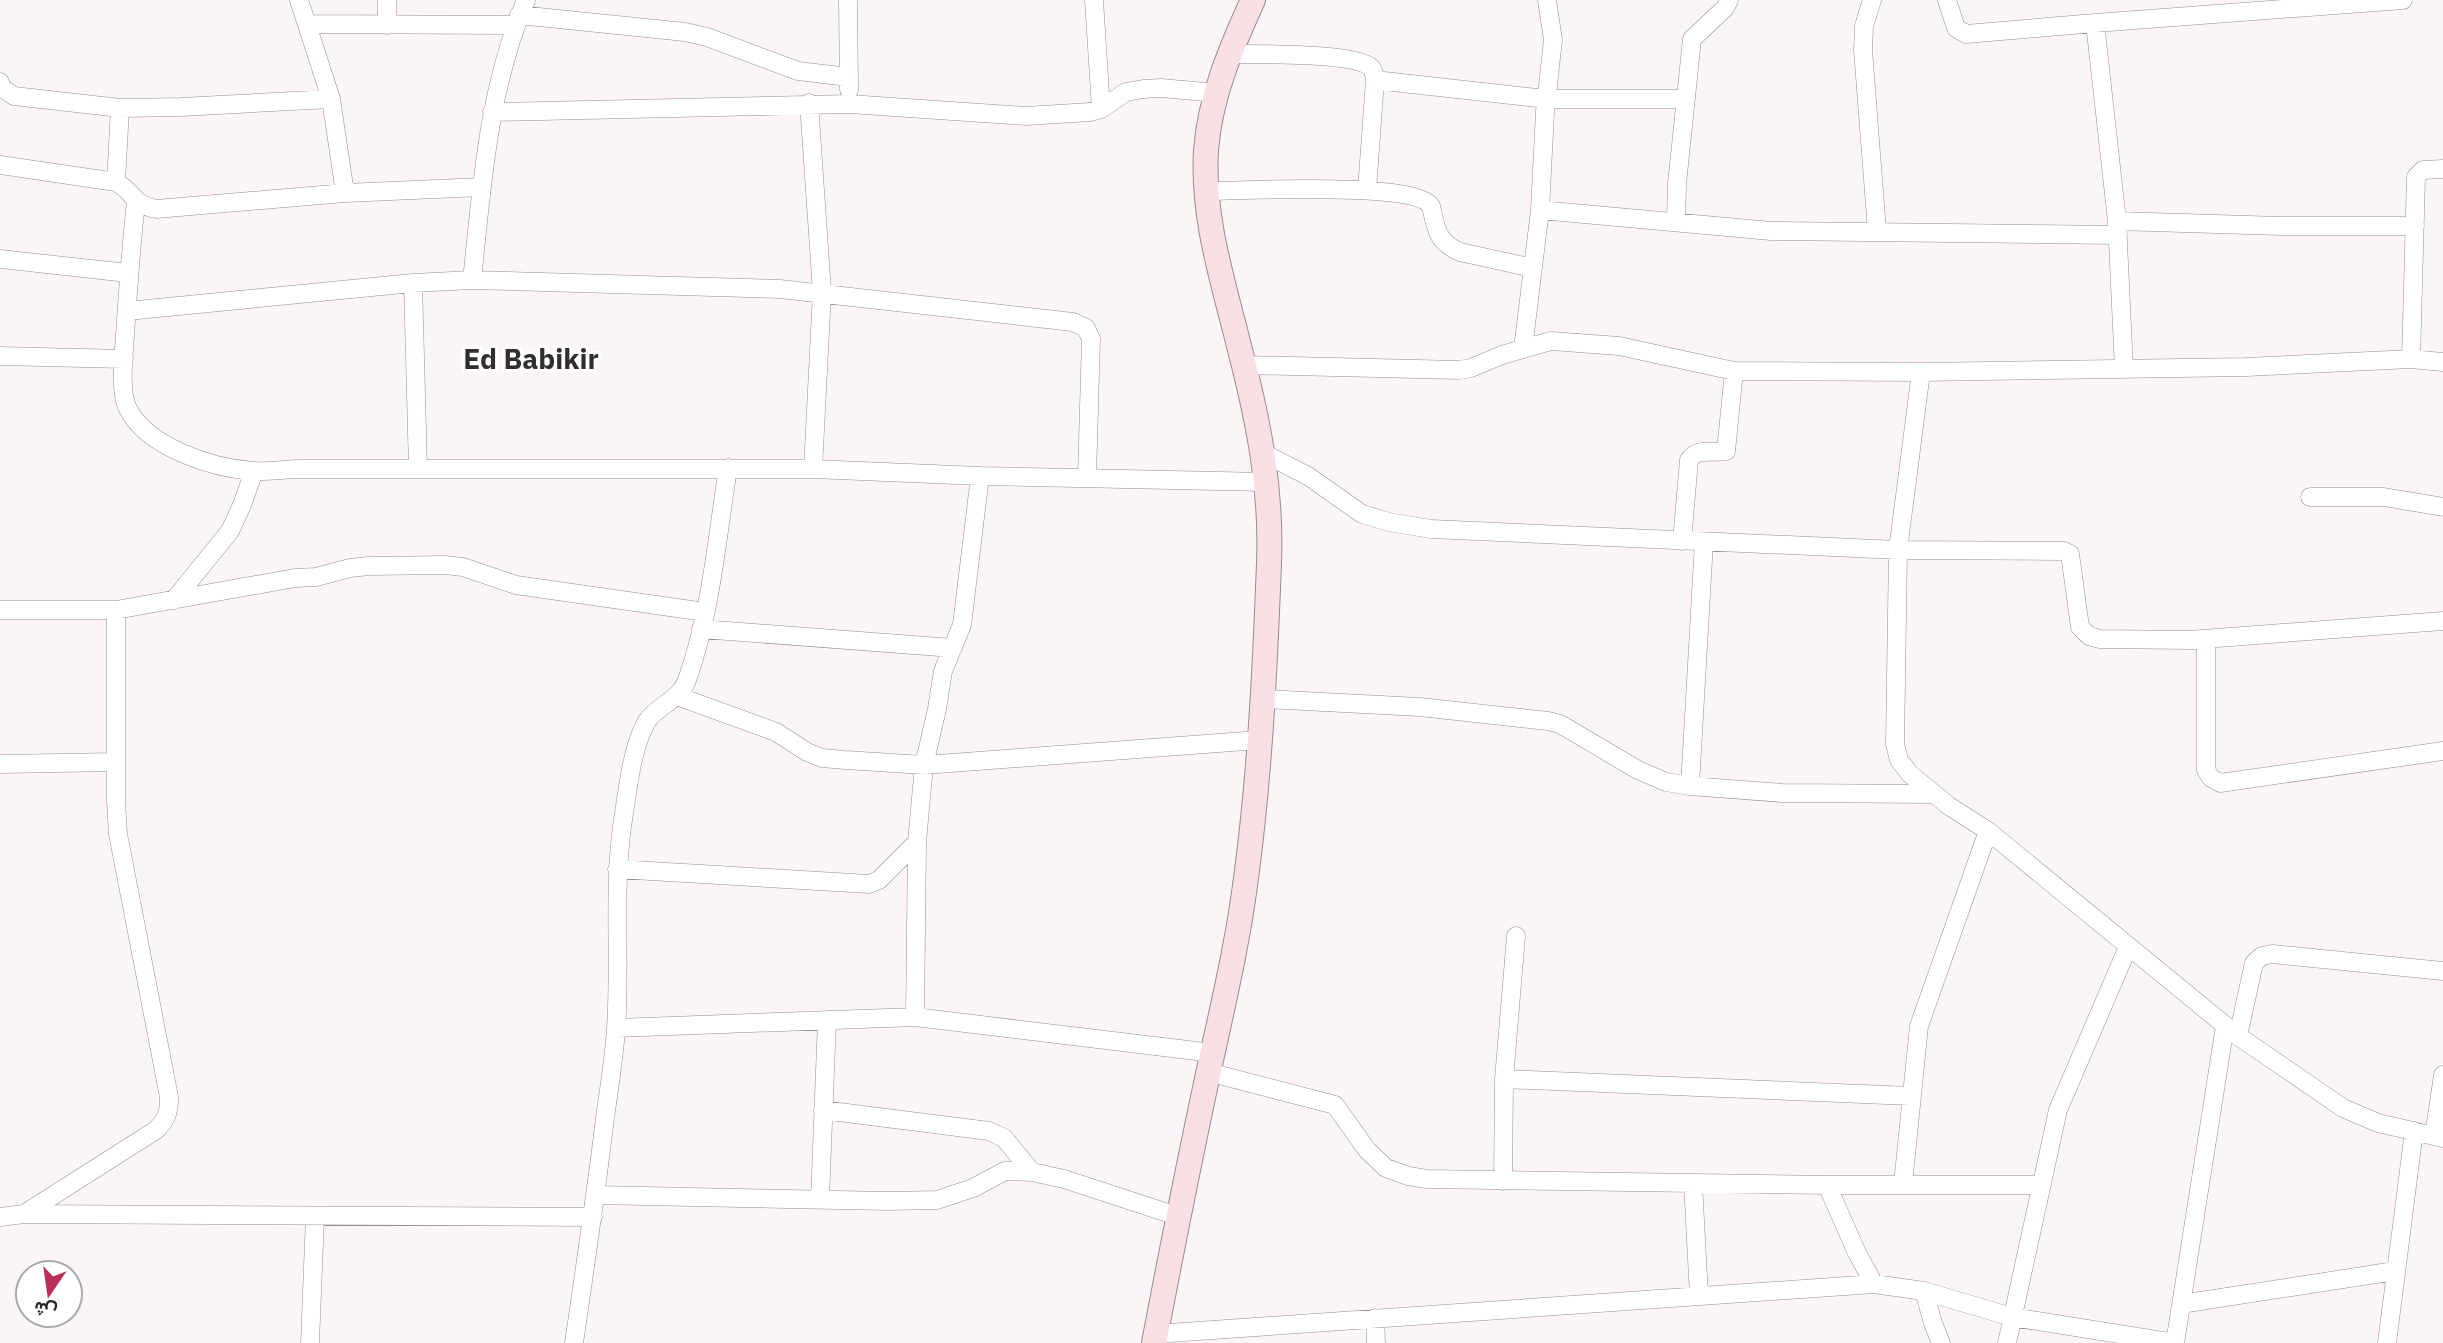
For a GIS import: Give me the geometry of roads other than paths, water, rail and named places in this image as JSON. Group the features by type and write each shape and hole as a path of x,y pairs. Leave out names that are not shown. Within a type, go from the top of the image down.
{"street":[{"path":"299,0 331,99 345,193"},
{"path":"387,0 387,24"},
{"path":"848,0 849,104"},
{"path":"1094,0 1101,109"},
{"path":"1252,0 1228,54 1217,93 1206,147 1206,191 1213,242 1264,453 1270,523 1263,699 1246,881 1154,1338 1375,1318 1874,1284 1924,1291 2012,1317 2175,1343 2231,1031 2254,963 2262,956 2272,954 2443,971"},
{"path":"1522,349 1540,210 1546,99 1553,40 1547,0"},
{"path":"1676,222 1677,184 1692,38 1725,8 1729,0"},
{"path":"1872,0 1864,26 1863,50 1877,232"},
{"path":"1947,0 1956,28 1966,34 2403,0"},
{"path":"307,24 387,24 520,13 685,32 707,37 798,71 849,77"},
{"path":"472,280 492,112 520,13"},
{"path":"2095,23 2117,228 2124,369"},
{"path":"1228,54 1326,57 1357,61 1372,68 1375,80 1367,190"},
{"path":"1375,80 1546,99 1685,99"},
{"path":"0,82 2,88 14,96 120,108 331,99"},
{"path":"492,112 809,103 1026,116 1078,114 1101,109 1126,93 1143,89 1217,93"},
{"path":"809,103 822,292 813,469"},
{"path":"116,182 120,108"},
{"path":"0,165 116,182 136,202 156,209 345,193 482,187"},
{"path":"2411,359 2416,177 2423,170 2443,169"},
{"path":"1206,191 1367,190 1418,197 1428,201 1442,242 1448,247 1533,268"},
{"path":"136,202 128,274 124,359 127,408 141,425 163,443 188,456 219,466 254,471 813,469 980,477 1267,482"},
{"path":"1540,210 1771,231 2415,226"},
{"path":"0,259 128,274"},
{"path":"127,311 412,283 472,280 722,286 822,292 1073,323 1086,328 1091,339 1087,477"},
{"path":"412,283 418,469"},
{"path":"1244,365 1459,370 1551,341 1619,345 1734,371 2124,369 2411,359 2443,362"},
{"path":"0,356 124,359"},
{"path":"1682,541 1689,460 1694,453 1726,451 1734,371"},
{"path":"1922,372 1898,550 1895,744 1899,760 1910,774 1934,794 1988,831 2231,1031 2343,1108 2378,1123 2439,1137 2443,1075"},
{"path":"1264,453 1308,476 1362,514 1389,522 1431,528 1898,550 2064,551 2070,554 2073,564 2080,627 2089,636 2100,639 2206,639 2443,621"},
{"path":"573,1343 593,1217 616,1028 617,869 630,781 644,728 653,715 677,696 686,684 703,621 728,468"},
{"path":"174,600 230,531 254,471"},
{"path":"915,1017 917,842 924,765 943,671 964,617 980,477"},
{"path":"2310,497 2384,497 2443,507"},
{"path":"1690,786 1704,542"},
{"path":"0,610 116,610 295,578 316,577 350,568 445,565 463,567 516,585 703,621 953,648"},
{"path":"23,1214 156,1130 166,1121 169,1110 169,1097 118,834 116,610"},
{"path":"2206,639 2206,770 2211,778 2220,783 2443,751"},
{"path":"677,696 776,732 807,752 822,758 924,765 1259,740"},
{"path":"1263,699 1347,701 1548,721 1560,724 1638,770 1666,782 1690,786 1782,793 1934,794"},
{"path":"0,764 117,762"},
{"path":"1903,1184 1919,1026 1988,831"},
{"path":"617,869 869,884 879,880 917,842"},
{"path":"1503,1181 1504,1079 1516,936"},
{"path":"2007,1343 2064,1093 2128,947"},
{"path":"616,1028 915,1017 1211,1062 1335,1105 1367,1150 1386,1168 1408,1176 1503,1181 2041,1185"},
{"path":"820,1199 827,1020"},
{"path":"1504,1079 1910,1096"},
{"path":"823,1110 989,1131 1004,1138 1032,1172"},
{"path":"2387,1343 2414,1131"},
{"path":"596,1195 937,1200 973,1188 1006,1171 1032,1172 1064,1179 1180,1217"},
{"path":"1693,1183 1699,1296"},
{"path":"1827,1185 1874,1284"},
{"path":"0,1217 23,1214 208,1213 315,1217 593,1217"},
{"path":"310,1343 315,1217"},
{"path":"2181,1304 2395,1270"},
{"path":"1924,1291 1941,1343"},
{"path":"1375,1318 1376,1343"}],"district":[{"name":"Ed Babikir","path":"531,358"}]}
